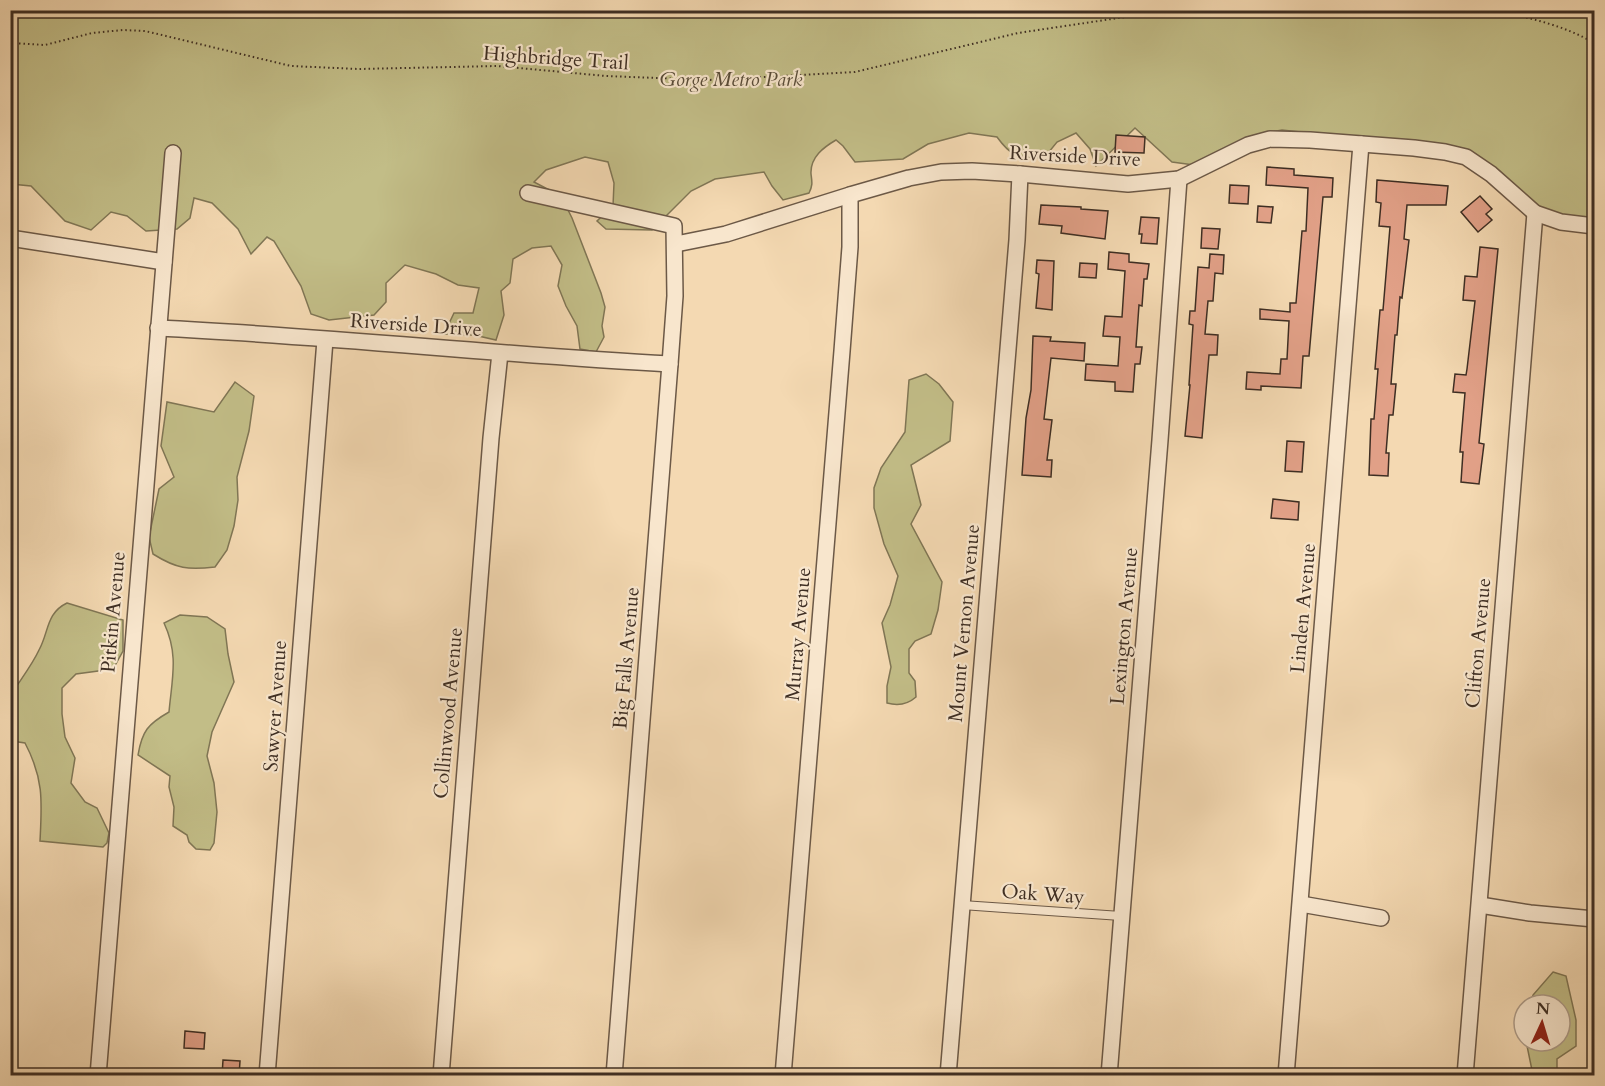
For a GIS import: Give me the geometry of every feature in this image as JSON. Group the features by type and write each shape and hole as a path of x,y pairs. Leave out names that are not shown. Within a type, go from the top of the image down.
{"street":[{"name":"Riverside Drive","path":"676,244 726,234 850,195 909,178 941,172 1020,174 1128,184 1179,179 1248,145 1270,139 1414,148 1466,157 1491,174 1535,213 1561,222 1594,226"},
{"name":"Linden Avenue","path":"1286,1076 1361,144"},
{"name":"Pitkin Avenue","path":"98,1076 172,153"},
{"name":"Mount Vernon Avenue","path":"948,1076 1017,240 1020,174"},
{"name":"Lexington Avenue","path":"1109,1076 1179,179"},
{"path":"528,193 674,226 676,244"},
{"name":"Murray Avenue","path":"783,1076 843,340 850,247 850,195"},
{"name":"Clifton Avenue","path":"1465,1076 1535,213"},
{"path":"10,238 164,262"},
{"name":"Big Falls Avenue","path":"614,1076 670,364 676,244"},
{"name":"Riverside Drive","path":"158,328 670,364"},
{"name":"Sawyer Avenue","path":"267,1076 325,340"},
{"name":"Collinwood Avenue","path":"441,1076 490,450 500,353"},
{"path":"1301,904 1381,918"},
{"path":"1480,905 1530,913 1594,919"}],"lane":[{"name":"Oak Way","path":"962,905 1121,916"}],"path":[{"name":"Highbridge Trail","path":"10,43 45,45 92,33 123,30 156,33 291,66 359,69 497,66 606,76 708,80 855,72 1018,33 1172,10"},
{"path":"1491,10 1522,16 1582,35 1594,43"}],"green space":[{"name":"Gorge Metro Park","path":"10,11 1594,11 1594,220 1571,218 1546,211 1525,199 1488,163 1466,150 1282,130 1256,135 1194,165 1172,162 1135,128 1096,166 1090,149 1076,133 1057,142 1044,158 1017,155 1007,149 997,137 969,133 928,144 903,159 855,162 836,140 815,158 811,168 812,186 809,193 783,200 764,172 715,179 691,191 652,230 606,229 597,221 613,206 614,183 608,162 585,157 546,170 534,182 561,196 601,293 605,307 602,326 604,337 596,352 580,349 577,326 558,286 562,265 551,246 532,248 513,259 510,283 501,291 504,315 496,340 474,335 444,334 454,313 473,313 479,288 458,285 436,274 405,265 386,283 386,302 374,315 329,320 311,314 301,286 274,241 267,237 251,254 238,229 212,203 194,198 190,218 177,229 146,231 127,216 111,212 91,230 65,221 31,186 11,184"},
{"path":"926,374 939,384 953,402 950,441 911,465 921,505 911,524 942,582 938,610 931,634 915,641 909,649 909,673 915,681 916,697 906,703 895,704 887,703 887,686 891,667 882,623 898,576 884,544 874,508 874,488 881,468 905,432 909,380"},
{"path":"235,382 254,396 249,431 237,477 238,500 227,550 215,567 190,568 169,563 153,554 149,537 159,489 174,477 161,446 167,402 214,412"},
{"path":"67,603 123,620 123,651 113,669 76,674 62,688 65,737 75,758 71,783 85,802 97,808 109,833 107,843 103,847 40,841 41,802 36,768 25,743 12,741 11,735 11,689 16,687 34,660 55,612"},
{"path":"180,615 207,617 225,629 234,682 212,732 207,756 214,783 217,812 214,843 210,850 196,849 189,842 187,835 173,826 174,807 169,787 170,776 138,755 147,729 169,712 173,656 164,623"},
{"path":"1553,972 1566,976 1570,993 1535,993"},
{"path":"1572,1002 1576,1020 1576,1046 1572,1049"},
{"path":"1528,1053 1566,1053 1557,1059 1557,1075 1531,1075"}],"building":[{"path":"1116,135 1145,137 1144,153 1115,152"},
{"path":"1267,167 1294,169 1294,175 1333,178 1332,197 1323,197 1309,356 1303,356 1301,388 1261,386 1261,390 1246,389 1247,372 1280,374 1281,359 1287,359 1289,321 1260,319 1260,309 1290,312 1290,303 1296,303 1302,231 1306,231 1308,188 1266,185"},
{"path":"1377,180 1448,186 1446,205 1407,205 1404,239 1409,240 1397,335 1395,335 1391,384 1396,384 1393,415 1389,415 1386,453 1389,453 1388,476 1369,475 1371,419 1374,419 1378,369 1375,369 1390,227 1379,226 1381,203 1376,202"},
{"path":"1230,185 1249,186 1248,204 1229,203"},
{"path":"1480,196 1492,209 1486,214 1492,220 1478,232 1461,212"},
{"path":"1041,205 1108,211 1105,239 1061,233 1062,226 1039,224"},
{"path":"1258,206 1273,207 1271,223 1257,222"},
{"path":"1141,217 1159,218 1157,244 1141,243 1142,234 1139,234"},
{"path":"1202,228 1220,229 1218,249 1201,248"},
{"path":"1480,247 1498,249 1479,443 1484,444 1479,484 1461,482 1463,452 1460,452 1465,393 1453,392 1455,374 1466,375 1475,301 1463,300 1465,276 1477,277"},
{"path":"1109,252 1129,254 1129,262 1149,264 1147,279 1144,279 1142,306 1139,305 1136,347 1142,347 1140,364 1135,364 1133,392 1115,391 1115,382 1085,380 1086,364 1118,366 1120,337 1103,336 1105,316 1122,317 1125,271 1108,269"},
{"path":"1210,254 1224,255 1223,274 1215,273 1213,301 1208,301 1205,334 1218,335 1217,355 1209,355 1202,438 1185,436 1193,325 1189,324 1190,311 1195,311 1198,267 1209,268"},
{"path":"1037,260 1054,261 1052,310 1036,308 1039,274 1036,273"},
{"path":"1080,263 1097,264 1096,278 1079,277"},
{"path":"1033,336 1051,337 1050,341 1085,343 1084,361 1051,358 1044,419 1052,420 1047,460 1052,460 1051,477 1022,475 1026,418 1031,390"},
{"path":"1287,441 1304,442 1302,472 1285,471"},
{"path":"1273,499 1299,502 1298,520 1271,518"},
{"path":"185,1031 205,1033 204,1049 184,1048"},
{"path":"223,1060 240,1061 239,1076 222,1076"}]}
